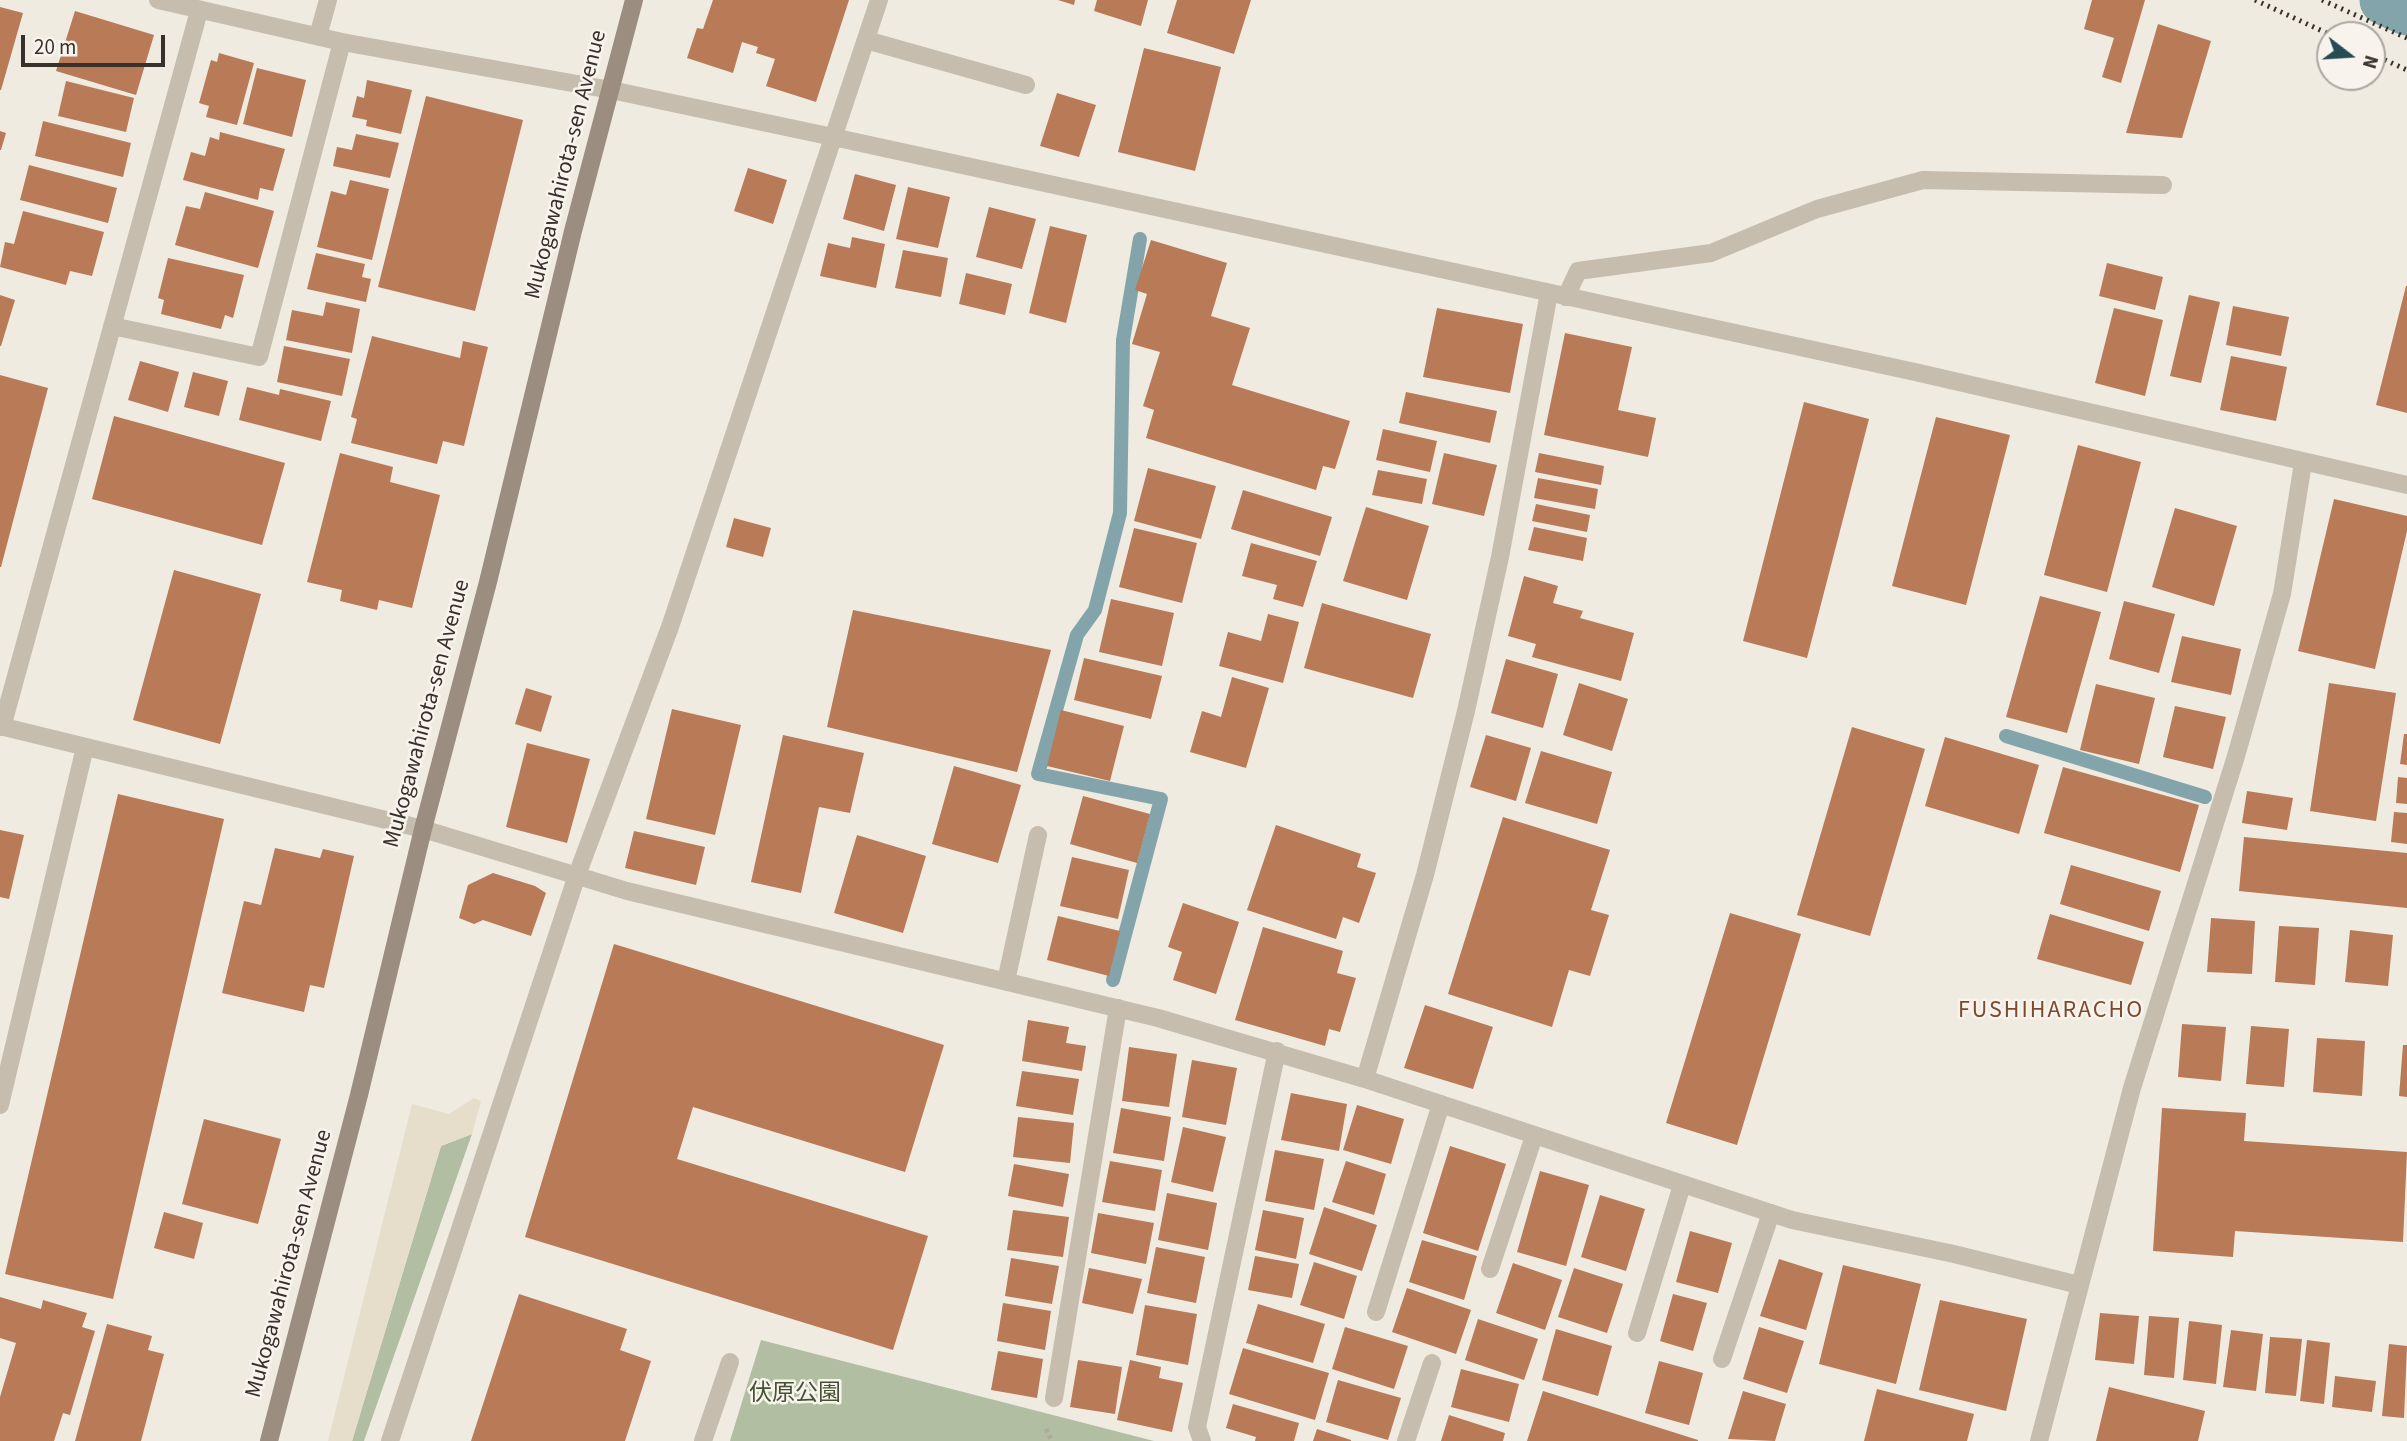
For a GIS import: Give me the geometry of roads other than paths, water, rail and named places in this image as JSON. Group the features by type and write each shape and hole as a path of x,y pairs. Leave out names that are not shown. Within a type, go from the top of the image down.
{"street":[{"path":"158,0 342,42 611,90 833,137 1914,372 2407,485"},
{"path":"318,36 328,0"},
{"name":"Mukogawahirota-sen Avenue","path":"269,1441 359,1096 423,829 634,0"},
{"path":"390,1441 577,875 670,627 878,0"},
{"path":"199,11 1,727 423,829 627,891 1118,1008 1277,1051 1771,1213 2079,1285"},
{"path":"866,40 1027,85"},
{"path":"112,326 259,358 342,42"},
{"path":"1366,1079 1425,875 1466,710 1557,295 1578,271 1711,253 1817,209 1923,180 2163,185"},
{"path":"2039,1441 2136,1075 2236,756 2282,594 2303,463"},
{"path":"0,1105 85,747"},
{"path":"1006,981 1038,835"},
{"path":"1054,1398 1118,1008"},
{"path":"1202,1441 1197,1427 1277,1051"},
{"path":"1376,1312 1441,1104"},
{"path":"1490,1269 1534,1136"},
{"path":"1637,1333 1682,1185"},
{"path":"1722,1359 1771,1213"},
{"path":"703,1441 730,1362"},
{"path":"1406,1441 1432,1363"}],"waterway":[{"path":"2385,0 2407,10"},
{"path":"1113,980 1161,799 1038,774 1077,635 1095,610 1120,513 1123,340 1140,239"},
{"path":"2006,736 2205,797"}],"railway":[{"path":"2255,0 2316,28"},
{"path":"2322,0 2407,38"},
{"path":"2386,60 2407,70"}],"district":[{"name":"FUSHIHARACHO","path":"2051,1012"}],"park label":[{"name":"伏原公園","path":"795,1395"}]}
